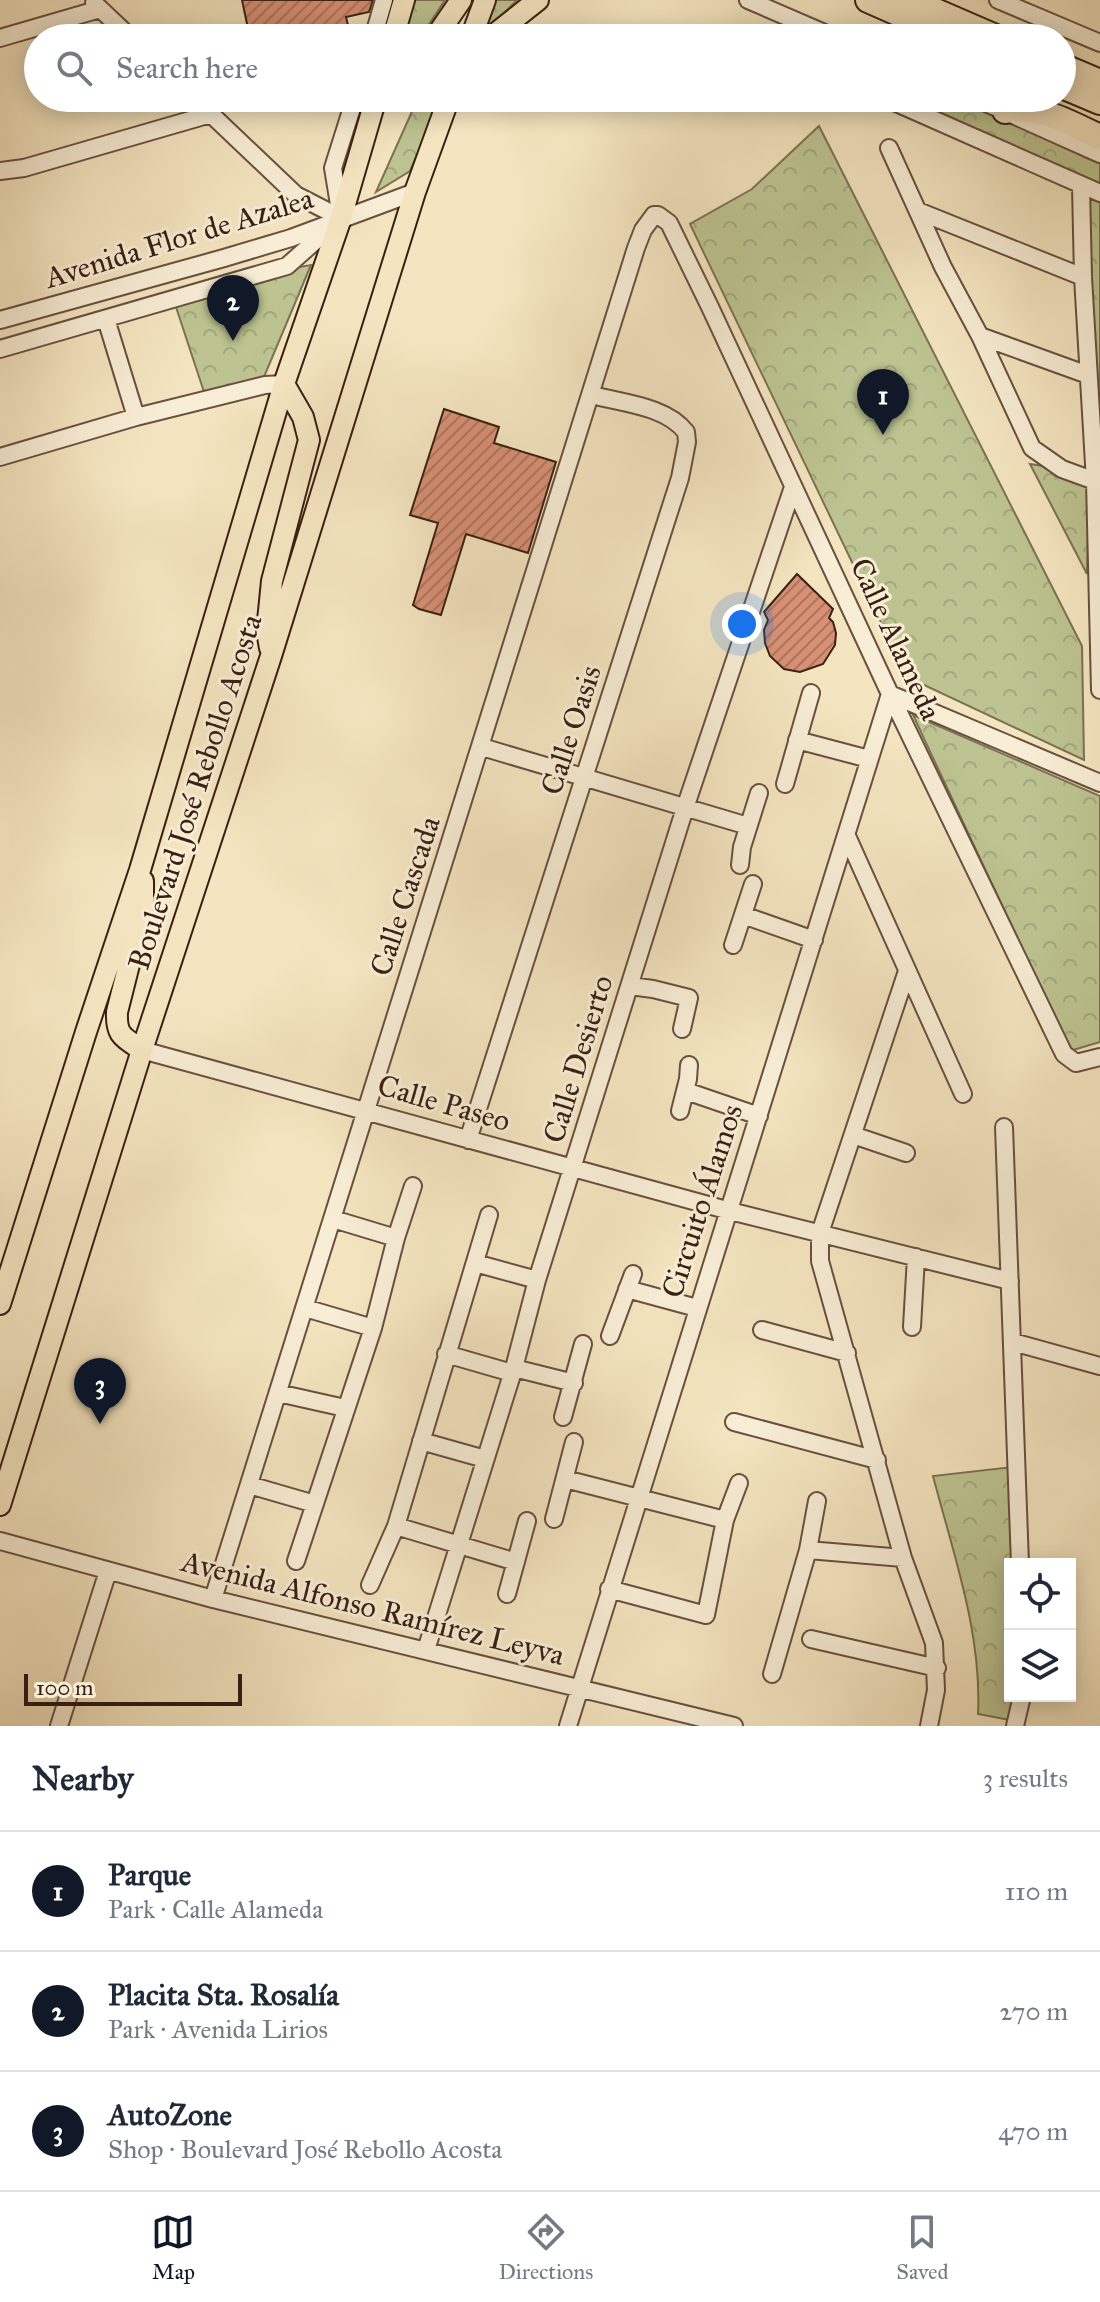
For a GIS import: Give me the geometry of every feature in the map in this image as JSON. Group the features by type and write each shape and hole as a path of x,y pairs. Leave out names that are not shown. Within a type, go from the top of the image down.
{"highway":[{"path":"868,0 922,24"},
{"path":"910,0 966,24"},
{"path":"1076,72 1100,82"},
{"path":"1076,92 1100,102"},
{"path":"1043,112 1100,137"}],"main road":[{"path":"397,24 404,0"},
{"path":"445,24 461,0"},
{"path":"476,24 485,0"},
{"path":"508,24 538,0"},
{"name":"Boulevard José Rebollo Acosta","path":"0,1304 140,870 284,384 341,218 372,112"},
{"path":"366,131 381,112"},
{"name":"Boulevard José Rebollo Acosta","path":"0,1505 142,1050 271,656 415,192 444,112"},
{"path":"271,656 267,631 272,581 309,440 303,417 284,384"},
{"path":"140,870 145,892 143,909 117,1012 117,1025 119,1033 142,1050"}],"street":[{"path":"377,24 384,0"},
{"path":"748,0 803,24"},
{"path":"771,0 786,17"},
{"path":"998,0 1055,24"},
{"path":"39,24 95,4 116,24"},
{"path":"0,38 24,29"},
{"path":"1076,33 1100,43"},
{"path":"341,218 333,168 351,112"},
{"path":"916,112 1100,193"},
{"path":"1007,112 1100,154"},
{"path":"0,171 24,168 211,114 296,195 341,218 415,192"},
{"path":"889,148 943,267 980,336 1032,448 1062,469 1095,481"},
{"path":"1081,186 1097,534 1100,690"},
{"path":"918,211 1083,277"},
{"name":"Calle Cascada","path":"213,1599 636,248 651,217 658,215"},
{"name":"Calle Alameda","path":"658,215 669,223 686,258 890,694 1064,1054 1076,1063 1100,1057"},
{"name":"Avenida Flor de Azalea","path":"0,349 287,266 341,218"},
{"name":"Avenida Flor de Azalea","path":"0,320 291,238 341,218"},
{"path":"106,319 136,417"},
{"path":"980,336 1088,375"},
{"path":"0,457 136,417 265,385 284,384"},
{"name":"Calle Oasis","path":"468,1140 680,478 687,442 686,432 670,418 653,410 592,395"},
{"name":"Calle Desierto","path":"426,1650 513,1370 537,1280 685,808 793,487"},
{"path":"785,784 811,693"},
{"path":"890,694 1100,783"},
{"name":"Circuito Álamos","path":"568,1726 890,694"},
{"path":"797,740 869,759"},
{"path":"482,747 748,826"},
{"path":"740,865 742,847 759,793"},
{"path":"847,836 963,1094"},
{"path":"733,945 753,884"},
{"path":"743,915 814,940"},
{"path":"907,971 820,1233 820,1261 903,1558 934,1643 936,1690 929,1726"},
{"path":"630,986 689,998 682,1029"},
{"name":"Calle Paseo","path":"142,1050 730,1211 1010,1281"},
{"path":"680,1111 689,1065"},
{"path":"686,1091 759,1116"},
{"path":"1004,1127 1020,1558"},
{"path":"853,1135 906,1153"},
{"path":"296,1561 373,1328 413,1186"},
{"path":"370,1585 396,1526 489,1215"},
{"path":"333,1219 396,1238"},
{"path":"912,1327 916,1257"},
{"path":"475,1263 537,1280"},
{"path":"610,1336 630,1282 697,1308"},
{"path":"305,1308 373,1328"},
{"path":"762,1330 847,1353"},
{"path":"1013,1342 1100,1366"},
{"path":"563,1417 583,1344"},
{"path":"446,1354 574,1383"},
{"path":"278,1393 345,1408"},
{"path":"734,1422 877,1460"},
{"path":"421,1441 485,1459"},
{"path":"554,1519 574,1442"},
{"path":"565,1479 725,1520"},
{"path":"609,1589 706,1615 725,1520 739,1483"},
{"path":"249,1485 315,1504"},
{"path":"772,1674 808,1550 817,1501"},
{"path":"507,1594 527,1521"},
{"path":"396,1526 516,1562"},
{"name":"Avenida Alfonso Ramírez Leyva","path":"0,1541 213,1599 734,1726"},
{"path":"808,1550 903,1558"},
{"path":"59,1726 108,1571"},
{"path":"811,1639 937,1668"},
{"path":"1015,1726 1021,1702"}],"green space":[{"path":"409,0 445,0 429,24 402,24"},
{"path":"490,0 517,0 494,24 484,24"},
{"path":"412,112 436,112 410,171 376,192"},
{"path":"921,112 1000,112 1100,156 1100,193"},
{"path":"819,126 1082,646 1084,760 907,677 690,224 752,189"},
{"path":"1082,187 1100,194 1100,531"},
{"path":"311,265 264,377 205,395 175,304 288,269"},
{"path":"1030,464 1050,467 1089,483 1087,574"},
{"path":"913,715 1100,796 1100,1042 1070,1051"},
{"path":"1012,1467 1014,1558 1004,1558 1004,1702 1014,1702 1010,1720 978,1714 971,1623 933,1476"}],"building":[{"path":"242,0 373,0 369,12 346,17 348,24 247,24"},
{"path":"444,409 499,427 494,443 556,462 528,553 466,534 441,615 413,605 438,523 410,515"},
{"path":"797,574 833,609 829,618 836,633 835,645 823,664 800,672 784,669 770,656 764,630 768,620 764,612"}],"place":[{"name":"Placita Sta. Rosalía","path":"233,341"},
{"name":"Parque","path":"883,435"},
{"name":"AutoZone","path":"100,1424"}]}
